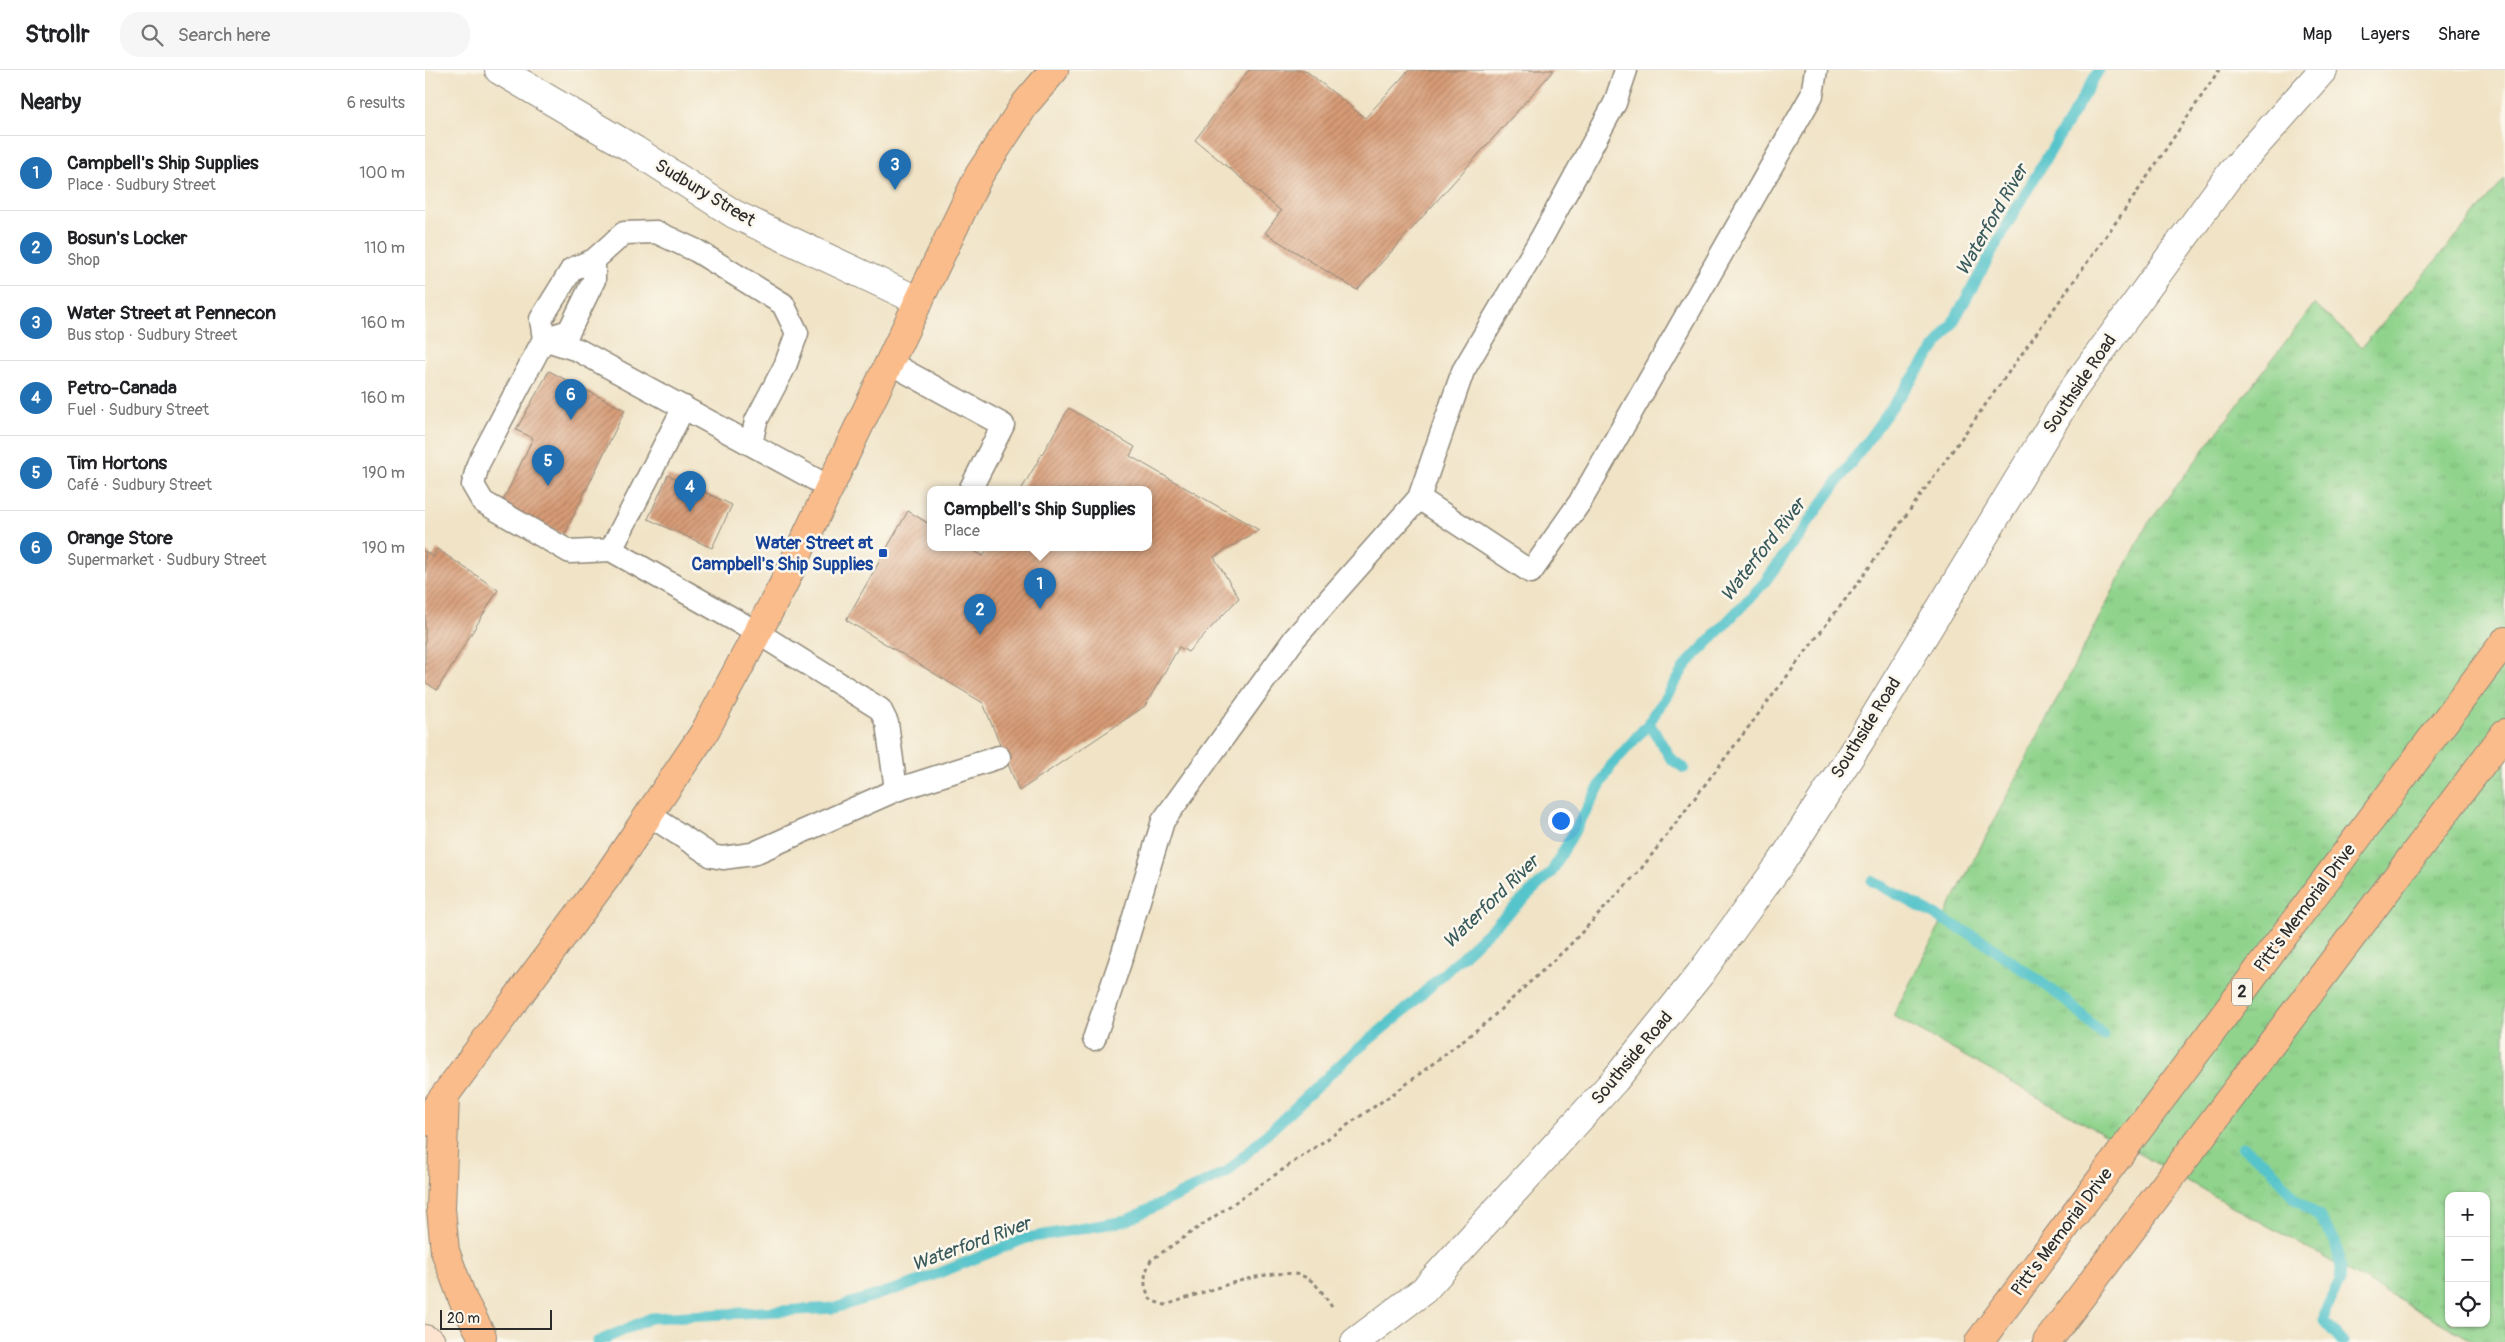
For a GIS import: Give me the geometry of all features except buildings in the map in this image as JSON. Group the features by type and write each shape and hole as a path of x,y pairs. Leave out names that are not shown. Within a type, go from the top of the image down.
{"main road":[{"path":"425,1122 608,875 704,733 758,633 979,175 1026,103 1054,70"},
{"name":"Pitt's Memorial Drive","path":"1979,1342 2505,641"},
{"path":"2047,1342 2505,732"},
{"path":"445,1095 441,1209 445,1252 463,1300 482,1336 481,1342"},
{"path":"425,1339 431,1342"}],"street":[{"name":"Sudbury Street","path":"499,70 635,150 734,214 919,301"},
{"name":"Southside Road","path":"1355,1342 1424,1290 1615,1080 1700,974 1781,862 1860,741 2072,390 2231,173 2323,70"}],"lane":[{"path":"1094,1039 1123,953 1163,821 1295,638 1419,498 1463,371 1542,237 1610,112 1626,70"},
{"path":"1419,498 1531,572 1580,502 1807,104 1812,95 1816,70"},
{"path":"751,444 755,421 785,366 797,333 783,304 697,251 656,232 624,233 594,260 594,280 569,331 544,339 478,464 473,485 483,502 570,552 611,550 758,633 880,709 887,723 896,790"},
{"path":"544,339 578,350 829,487"},
{"path":"889,363 1003,426 972,486"},
{"path":"611,550 684,407"},
{"path":"648,814 712,856 752,854 896,790 999,757"}],"path":[{"path":"1332,1307 1317,1286 1306,1277 1287,1273 1262,1275 1165,1305 1153,1302 1145,1290 1144,1275 1151,1260 1400,1088 1488,1021 1568,947 1641,869 1861,580 2131,201 2219,70"}],"green space":[{"path":"2505,179 2505,1342 2475,1342 2448,1327 2490,1327 2490,1192 2445,1192 2445,1325 1893,1016 2147,525 2314,304 2362,347"}],"waterway":[{"name":"Waterford River","path":"597,1342 651,1318 835,1308 909,1285 1027,1238 1125,1221 1227,1172 1346,1059 1404,1011 1551,873 1611,766 1649,723 1686,665 1764,583 1952,324 2016,209 2099,70"},
{"path":"1649,723 1671,759 1684,768"},
{"path":"1872,881 1983,941 2067,1001 2104,1036"},
{"path":"2242,1147 2269,1166 2295,1199 2319,1216 2335,1241 2341,1268 2340,1281 2325,1311 2324,1321 2343,1342"}],"place":[{"name":"Water Street at Pennecon","path":"895,190"},
{"name":"Orange Store","path":"571,420"},
{"name":"Tim Hortons","path":"548,486"},
{"name":"Petro-Canada","path":"690,512"},
{"name":"Water Street at Campbell's Ship Supplies","path":"883,553"},
{"name":"Campbell's Ship Supplies","path":"1040,609"},
{"name":"Bosun's Locker","path":"980,635"}]}
